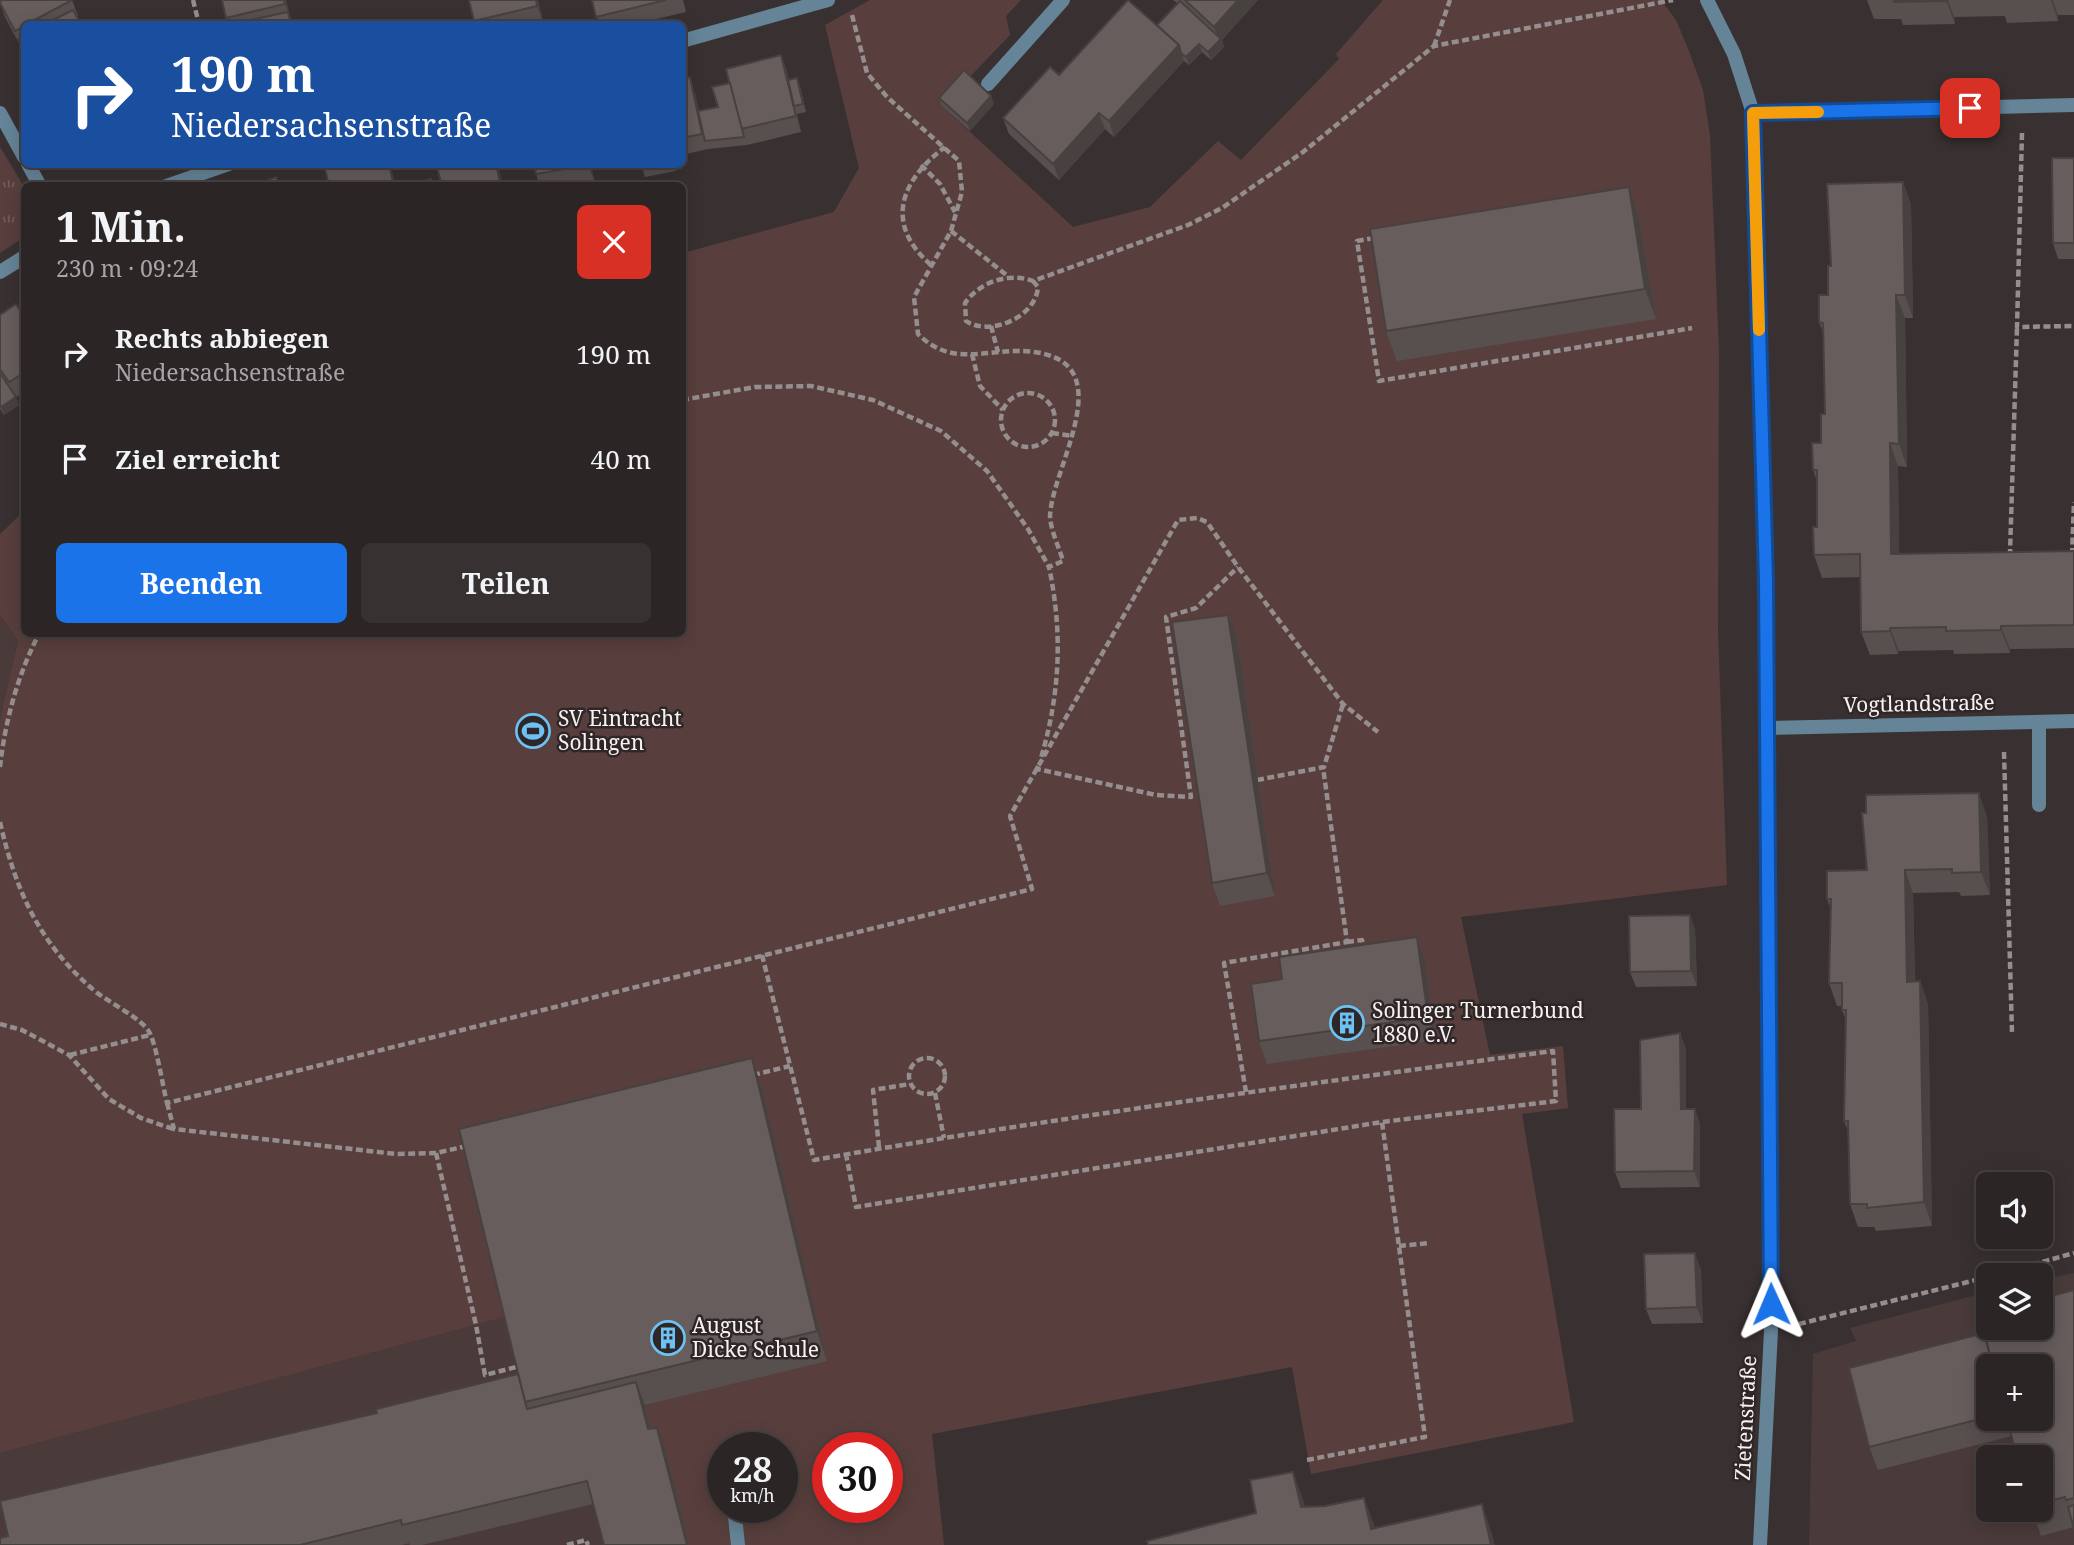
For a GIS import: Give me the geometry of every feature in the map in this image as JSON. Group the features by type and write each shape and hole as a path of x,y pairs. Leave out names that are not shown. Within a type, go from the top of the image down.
{"street":[{"path":"686,40 828,0"},
{"path":"988,84 1063,0"},
{"name":"Zietenstraße","path":"1707,0 1734,54 1753,113 1766,581 1771,1331 1760,1545"},
{"path":"1753,113 2074,105"},
{"path":"0,113 21,152"},
{"path":"177,182 218,168"},
{"path":"0,272 21,259"},
{"name":"Vogtlandstraße","path":"1765,728 2074,721"},
{"path":"2039,722 2039,804"},
{"path":"736,1523 738,1545"}],"path":[{"path":"193,0 198,21"},
{"path":"1434,47 1450,0"},
{"path":"951,231 1009,277 1033,281 1188,225 1222,208 1284,167 1434,47 1673,0"},
{"path":"851,11 867,73 887,97 959,161 962,175 962,192 951,231 914,297 918,334 936,349 960,356 1022,350 1046,353 1070,368 1081,389 1079,416 1055,485 1050,518 1063,561 1049,567"},
{"path":"2022,554 2010,553 2023,106"},
{"path":"931,265 911,244 903,224 906,190 921,165 945,147"},
{"path":"921,165 940,184 956,214"},
{"path":"1384,236 1357,241 1379,381 1692,328"},
{"path":"1009,277 973,292 965,303 963,312 966,321 975,326 1009,323 1032,306 1038,288 1033,281"},
{"path":"991,326 998,352"},
{"path":"2017,327 2074,326"},
{"path":"972,355 980,386 1003,410"},
{"path":"686,399 755,387 811,386 873,400 941,431 987,471 1028,529 1049,567 1056,601 1058,677 1053,718 1037,769"},
{"path":"1032,393 1040,395 1052,407 1055,424 1052,433 1040,444 1017,445 1002,428 1003,410 1014,397 1032,393"},
{"path":"1052,433 1072,436"},
{"path":"2059,557 2072,558 2074,502"},
{"path":"167,1104 1031,889 1010,816 1178,520 1198,517 1207,522 1238,567 1343,704 1378,732"},
{"path":"1037,769 1156,795 1191,797 1166,617 1196,608 1238,567"},
{"path":"0,767 13,703 26,659 37,637"},
{"path":"1343,704 1323,767 1347,942"},
{"path":"2003,723 2012,1033"},
{"path":"1256,780 1323,767"},
{"path":"0,822 18,889 36,924 68,966 94,990 148,1030 174,1129"},
{"path":"1246,1092 1224,963 1362,940 1366,959"},
{"path":"762,955 814,1160 879,1147 1246,1092 1553,1051 1556,1101 1382,1122 856,1207 846,1154"},
{"path":"0,1024 22,1030 69,1055 110,1099 141,1118 174,1129 396,1154 436,1153 475,1144"},
{"path":"69,1055 150,1035"},
{"path":"931,1058 941,1064 946,1075 942,1087 935,1093 919,1093 910,1084 909,1072 915,1063 931,1058"},
{"path":"747,1076 790,1066"},
{"path":"879,1147 873,1090 910,1084"},
{"path":"935,1093 944,1138"},
{"path":"1307,1460 1425,1437 1382,1122"},
{"path":"436,1153 477,1325 485,1375 520,1366"},
{"path":"1399,1246 1429,1243"},
{"path":"2037,1263 2074,1253"},
{"path":"1771,1331 1976,1280"},
{"path":"567,1545 586,1540 587,1545"}],"shaded area":[{"path":"0,615 18,641 0,719"},
{"path":"2074,1273 2074,1545 1809,1545 1813,1354 1856,1341 1850,1328 1976,1295 1976,1340 2053,1340 2053,1277"},
{"path":"508,1316 827,1361 645,1405 689,1545 0,1545 0,1453"}],"green space":[{"path":"870,0 1021,0 1006,16 1010,35 942,106 1073,227 1150,207 1218,141 1241,160 1339,59 1336,54 1383,0 1661,0 1676,20 1703,90 1710,135 1719,352 1718,631 1727,885 1461,917 1490,1055 1563,1046 1568,1108 1522,1114 1574,1422 1311,1474 1292,1367 932,1434 944,1545 689,1545 656,1452 645,1405 827,1360 508,1316 0,1453 0,719 18,641 0,615 0,534 21,514 21,637 686,637 686,252 834,212 859,168 825,25"},
{"path":"0,147 21,182 21,239 0,253"}],"building":[{"path":"72,0 33,21 21,21 21,28 15,31 0,1"},
{"path":"222,0 284,0 285,4 226,18"},
{"path":"469,0 536,0 537,6 474,21"},
{"path":"592,0 666,0 596,17"},
{"path":"1128,0 1179,45 1109,121 1099,113 1053,164 1003,118 1050,67 1059,75"},
{"path":"1185,0 1238,0 1214,27"},
{"path":"1946,0 1946,1 1894,2"},
{"path":"1180,1 1221,39 1208,52 1199,44 1186,57 1181,53 1179,45 1157,25"},
{"path":"73,10 79,21 51,21"},
{"path":"288,12 290,21 246,21"},
{"path":"781,55 796,116 741,129 726,69"},
{"path":"964,70 991,96 967,123 939,98"},
{"path":"690,77 702,134 686,137 686,78"},
{"path":"797,78 803,104 794,106 788,80"},
{"path":"730,83 744,137 705,141 698,111 718,107 712,87"},
{"path":"2052,158 2074,158 2074,243 2053,243"},
{"path":"325,168 390,168 393,182 328,182"},
{"path":"437,168 497,168 500,182 441,182"},
{"path":"535,168 571,168 536,174"},
{"path":"276,177 278,182 263,182"},
{"path":"1903,182 1905,295 1896,295 1899,444 1890,443 1891,554 2074,551 2074,625 2001,626 2001,630 1946,631 1946,627 1890,628 1890,631 1861,632 1860,554 1814,555 1817,470 1813,470 1812,443 1821,443 1821,414 1825,414 1823,323 1819,322 1819,295 1828,295 1828,266 1831,266 1827,184"},
{"path":"1629,187 1645,289 1386,331 1370,229"},
{"path":"16,304 21,312 21,375 9,382 0,369 0,315"},
{"path":"0,373 16,397 1,407 0,405"},
{"path":"1228,615 1267,873 1212,883 1172,622"},
{"path":"1979,793 1981,872 1952,873 1952,869 1905,870 1907,982 1920,981 1924,1202 1867,1208 1867,1204 1850,1204 1848,1121 1844,1121 1846,1010 1842,1010 1842,983 1829,983 1831,899 1827,899 1827,871 1867,870 1862,813 1866,813 1866,795"},
{"path":"1690,915 1691,971 1630,972 1629,916"},
{"name":"Solinger Turnerbund 1880 e.V.","path":"1417,937 1428,1017 1259,1041 1251,984 1282,979 1279,957"},
{"path":"1680,1033 1681,1109 1695,1109 1694,1171 1615,1172 1614,1109 1641,1109 1640,1040"},
{"path":"752,1058 817,1331 525,1402 459,1129"},
{"path":"1695,1253 1697,1307 1646,1309 1644,1254"},
{"path":"2074,1290 2074,1498 2066,1500 2065,1497 2053,1500 2053,1445 2014,1445 2010,1431 2053,1431 2053,1354 1990,1354 1986,1340 2053,1340 2053,1296"},
{"path":"1976,1335 1976,1340 1986,1340 1990,1354 1976,1354 1976,1420 1869,1447 1849,1368"},
{"path":"518,1374 527,1409 636,1382 648,1429 657,1428 687,1545 604,1545 587,1481 402,1525 401,1520 300,1545 0,1545 0,1538 8,1536 0,1501 377,1413 376,1409"},
{"path":"1293,1472 1301,1507 1325,1506 1364,1498 1371,1529 1482,1504 1491,1545 1148,1545 1147,1541 1256,1513 1250,1480"},
{"path":"2074,1505 2074,1529 2068,1507"}],"slow traffic":[{"path":"1759,330 1753,113 1818,112"}],"place":[{"name":"SV Eintracht Solingen","path":"533,731"},
{"name":"Solinger Turnerbund 1880 e.V.","path":"1347,1023"},
{"name":"August Dicke Schule","path":"668,1338"}],"route":[{"path":"1771,1304 1766,581 1753,113 1970,108"}]}
